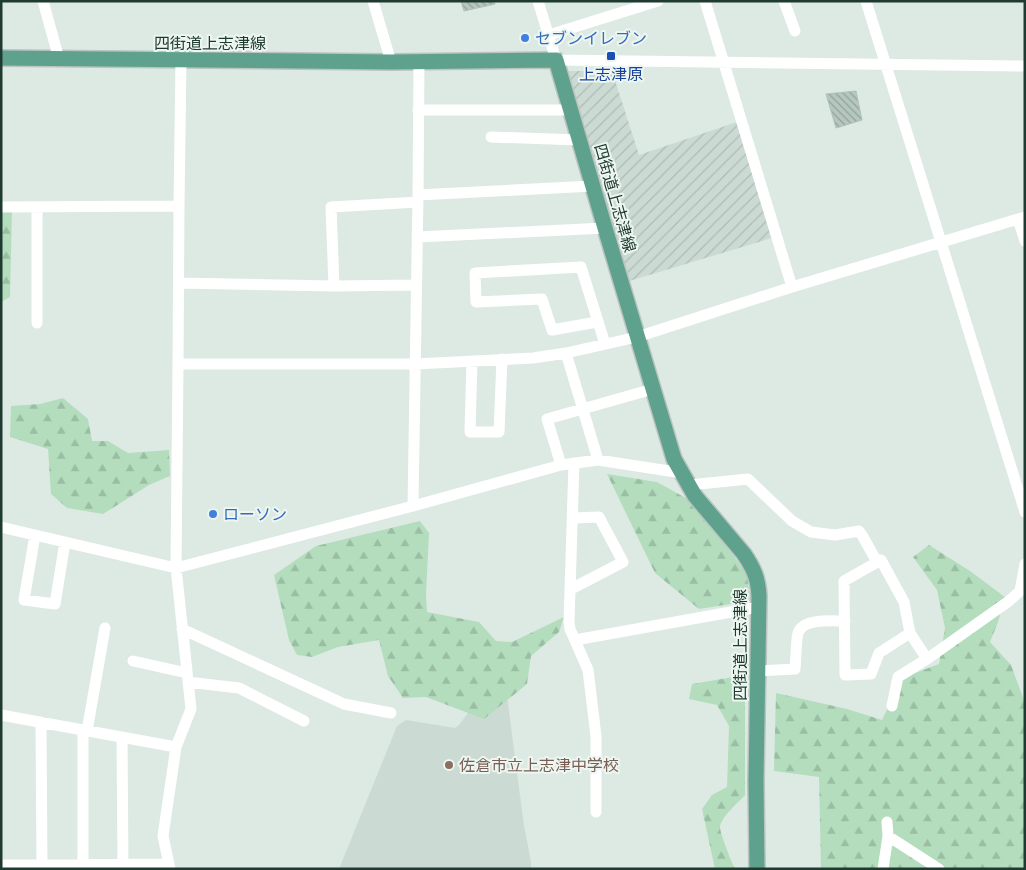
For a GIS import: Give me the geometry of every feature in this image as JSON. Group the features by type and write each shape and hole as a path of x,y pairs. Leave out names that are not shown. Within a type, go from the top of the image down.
{"main road":[{"name":"四街道上志津線","path":"1,58 391,62 556,60 674,459 696,496 744,554 757,577 759,607 756,781 757,869"}],"street":[{"path":"43,1 59,59"},
{"path":"373,1 391,62"},
{"path":"538,1 556,60 1025,66"},
{"path":"549,36 658,1"},
{"path":"705,1 792,287"},
{"path":"784,1 795,31"},
{"path":"866,1 940,242 1021,486 1025,512"},
{"path":"1,865 42,867 170,867 163,836 176,746 190,709 176,568 182,60"},
{"path":"412,506 419,62"},
{"path":"418,110 571,110"},
{"path":"491,137 580,140"},
{"path":"334,286 331,207 593,186"},
{"path":"1,207 179,206"},
{"path":"37,323 38,207"},
{"path":"178,364 415,364 533,358 566,353 637,337 792,287 1021,218 1025,241"},
{"path":"417,237 605,228"},
{"path":"598,322 552,330 542,299 476,302 475,273 581,267 605,344"},
{"path":"179,284 416,285"},
{"path":"566,353 598,460"},
{"path":"472,361 470,432 499,432 502,360"},
{"path":"561,465 547,419 653,389"},
{"path":"1,527 176,568 561,465 598,460 685,479 748,479 792,520 811,532 835,535 859,531 877,562"},
{"path":"574,463 569,622 570,629 588,670 596,736 596,812"},
{"path":"570,589 623,562 599,517 573,518"},
{"path":"34,535 24,600 55,604 66,542"},
{"path":"910,633 879,653 871,674 845,675 844,580 882,560 904,602 910,633 927,660"},
{"path":"892,706 898,677 927,660 1022,593 1025,564"},
{"path":"575,640 759,607"},
{"path":"758,671 795,668 798,632 814,622 844,621"},
{"path":"83,867 85,730 105,628"},
{"path":"182,630 344,704 391,713"},
{"path":"133,661 187,677 239,688 304,721"},
{"path":"1,715 176,746"},
{"path":"41,722 42,867"},
{"path":"122,737 123,866"},
{"path":"883,869 888,836 887,822"},
{"path":"888,836 935,868"}],"shaded area":[{"path":"565,71 612,71 639,155 737,122 772,238 626,282"},
{"name":"佐倉市立上志津中学校","path":"491,682 506,688 531,869 339,869 397,726 406,720 455,728"}],"green space":[{"path":"12,210 10,297 1,302 1,211"},
{"path":"63,398 88,419 92,441 108,441 128,453 169,450 170,476 149,485 103,514 67,508 51,494 48,449 10,437 11,406 40,404"},
{"path":"607,474 657,482 693,502 747,574 750,601 699,609 655,573"},
{"path":"420,521 429,533 427,612 479,622 496,641 512,642 564,617 559,632 531,656 527,684 484,719 426,697 403,698 388,676 379,640 338,647 312,657 297,655 289,640 274,575 316,546"},
{"path":"929,545 970,571 1005,597 990,642 1011,665 1025,703 1025,869 821,869 819,777 774,771 776,693 847,709 882,720 902,678 939,664 945,628 937,590 913,557"},
{"path":"745,675 745,795 727,814 720,827 735,869 715,869 702,809 712,795 727,787 729,726 717,705 689,699 692,684"}],"building":[{"path":"461,1 494,1 495,4 464,11"},
{"path":"856,91 862,120 836,128 826,94"}],"place":[{"name":"セブンイレブン","path":"525,38"},
{"name":"上志津原","path":"611,56"},
{"name":"ローソン","path":"213,514"},
{"name":"佐倉市立上志津中学校","path":"449,765"}]}
